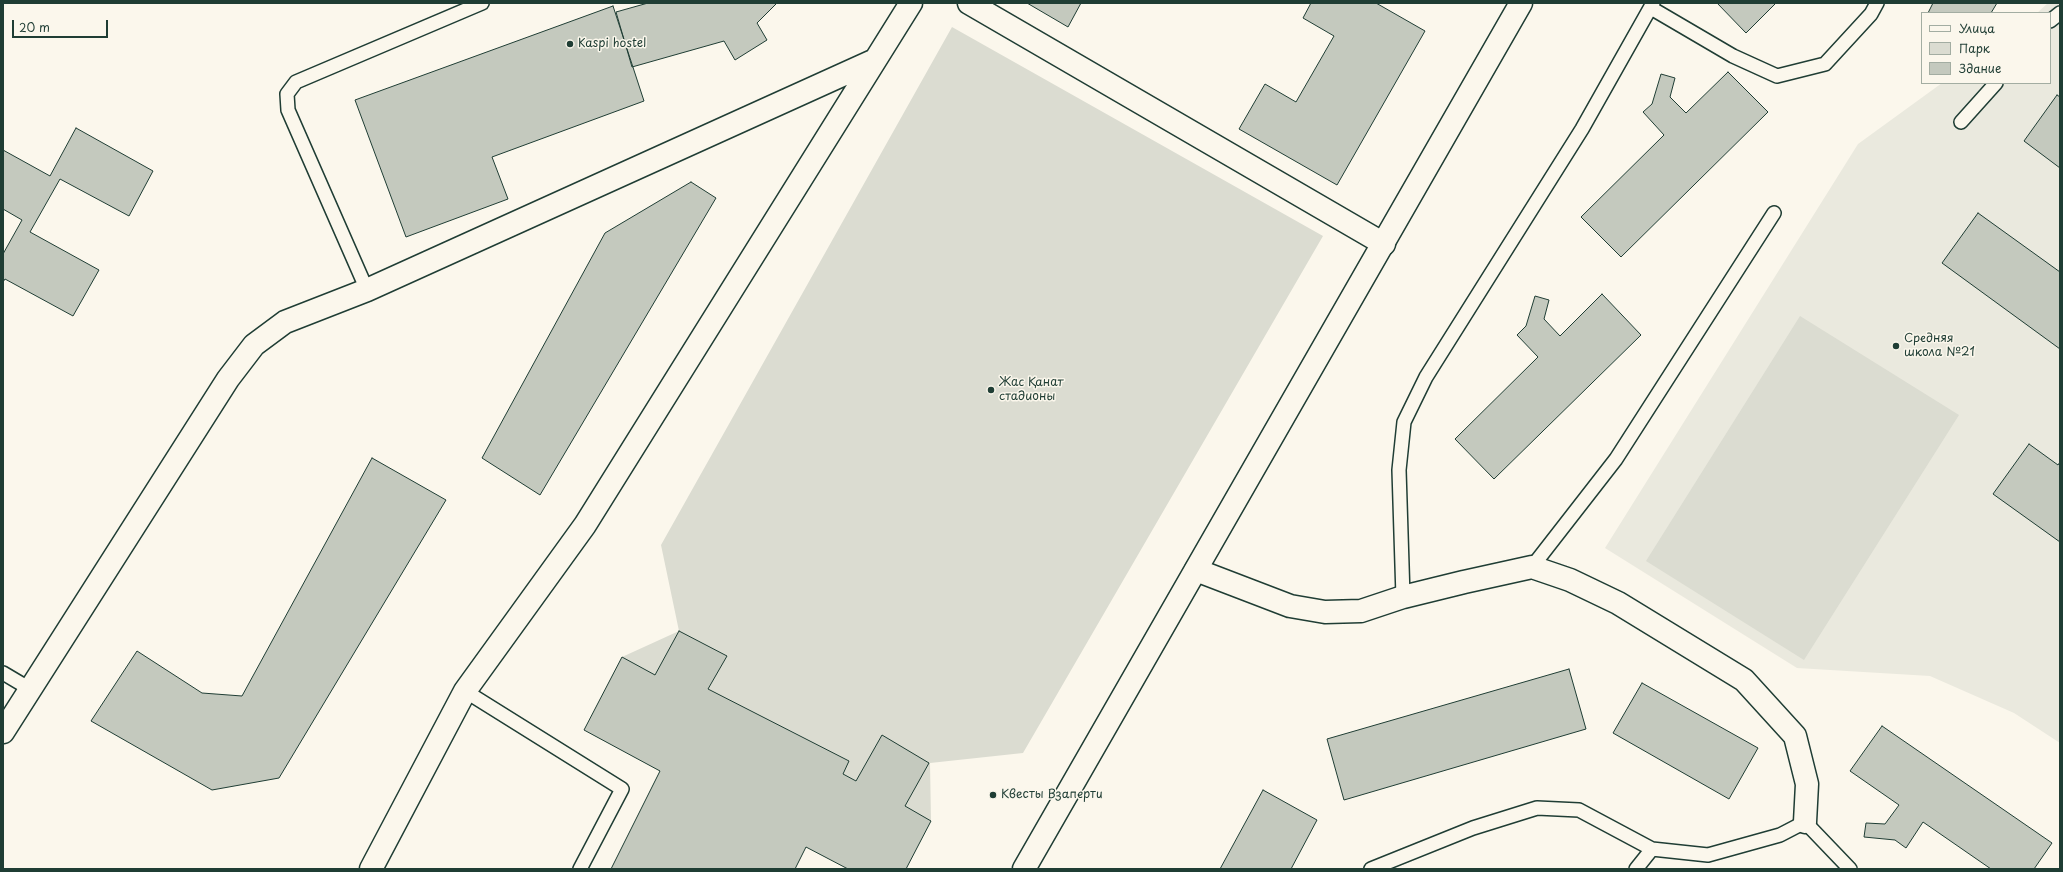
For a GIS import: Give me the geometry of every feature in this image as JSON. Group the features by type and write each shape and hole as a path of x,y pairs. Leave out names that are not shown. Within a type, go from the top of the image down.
{"street":[{"path":"371,869 465,691 585,525 873,61 911,3"},
{"path":"968,3 1384,244"},
{"path":"1024,869 1384,244 1515,5"},
{"path":"3,732 228,379 254,345 285,322 367,290 873,61"},
{"path":"1196,570 1290,606 1325,612 1361,611 1403,597 1532,567 1570,580 1618,603 1744,680 1795,736 1807,784 1804,822"}],"lane":[{"path":"367,290 288,110 287,94 296,82 482,3"},
{"path":"1403,597 1400,470 1404,422 1426,377 1582,129 1652,6 1733,56 1777,76 1825,64 1871,14 1877,3"},
{"path":"2051,20 2060,13"},
{"path":"1961,122 1995,84"},
{"path":"1532,567 1616,459 1774,213"},
{"path":"3,673 30,689"},
{"path":"465,691 622,789 580,869"},
{"path":"1371,869 1473,828 1537,808 1579,810 1652,849 1708,855 1780,835 1804,822 1850,869"},
{"path":"1636,869 1652,849"}],"shaded area":[{"name":"Средняя школа №21","path":"2048,3 2060,3 2060,743 2014,713 1930,676 1797,668 1605,548 1858,144 1941,84 2051,84 2051,12 2038,12"}],"green space":[{"name":"Жас Қанат стадионы","path":"952,27 1323,236 1023,753 930,763 931,821 906,869 848,869 806,847 795,869 611,869 660,771 584,730 622,657 679,631 661,545"},
{"path":"1800,316 1959,415 1804,660 1646,561"}],"building":[{"path":"648,3 777,3 757,23 767,40 735,60 724,41 632,67 616,12"},
{"path":"1027,3 1081,3 1068,27"},
{"path":"1311,3 1376,3 1425,31 1337,185 1239,129 1265,84 1296,102 1334,36 1303,18"},
{"path":"1717,3 1776,3 1746,33"},
{"path":"1933,3 1997,3 1992,12 1928,12"},
{"path":"613,6 644,101 492,157 508,199 406,237 355,100"},
{"path":"1728,72 1768,112 1621,257 1581,217 1664,135 1643,112 1652,104 1661,74 1675,78 1670,97 1686,113"},
{"path":"2057,95 2060,97 2060,168 2024,141"},
{"path":"76,128 153,171 129,216 60,179 30,232 99,270 73,316 5,279 3,282 3,254 22,220 3,209 3,150 50,176"},
{"path":"691,182 716,198 540,495 482,458 605,233"},
{"path":"1978,213 2060,272 2060,349 1942,263"},
{"path":"1602,294 1641,335 1494,479 1455,439 1538,357 1517,335 1526,326 1535,296 1549,300 1544,319 1560,336"},
{"path":"2029,444 2058,465 2060,462 2060,542 1993,494"},
{"path":"372,458 446,500 279,778 212,790 91,721 137,651 202,693 242,696"},
{"path":"679,631 727,656 708,689 849,761 843,774 856,781 882,735 929,763 905,806 931,821 906,869 848,869 806,847 795,869 611,869 660,771 584,730 622,657 655,675"},
{"path":"1569,669 1586,729 1344,800 1327,739"},
{"path":"1642,683 1758,748 1729,799 1613,733"},
{"path":"1882,726 2052,843 2034,869 1991,869 1923,822 1906,848 1895,840 1864,837 1866,823 1885,824 1899,805 1850,771"},
{"path":"1263,790 1317,820 1291,869 1220,869"}],"place":[{"name":"Kaspi hostel","path":"570,44"},
{"name":"Средняя школа №21","path":"1896,346"},
{"name":"Жас Қанат стадионы","path":"991,390"},
{"name":"Квесты Взаперти","path":"993,795"}]}
